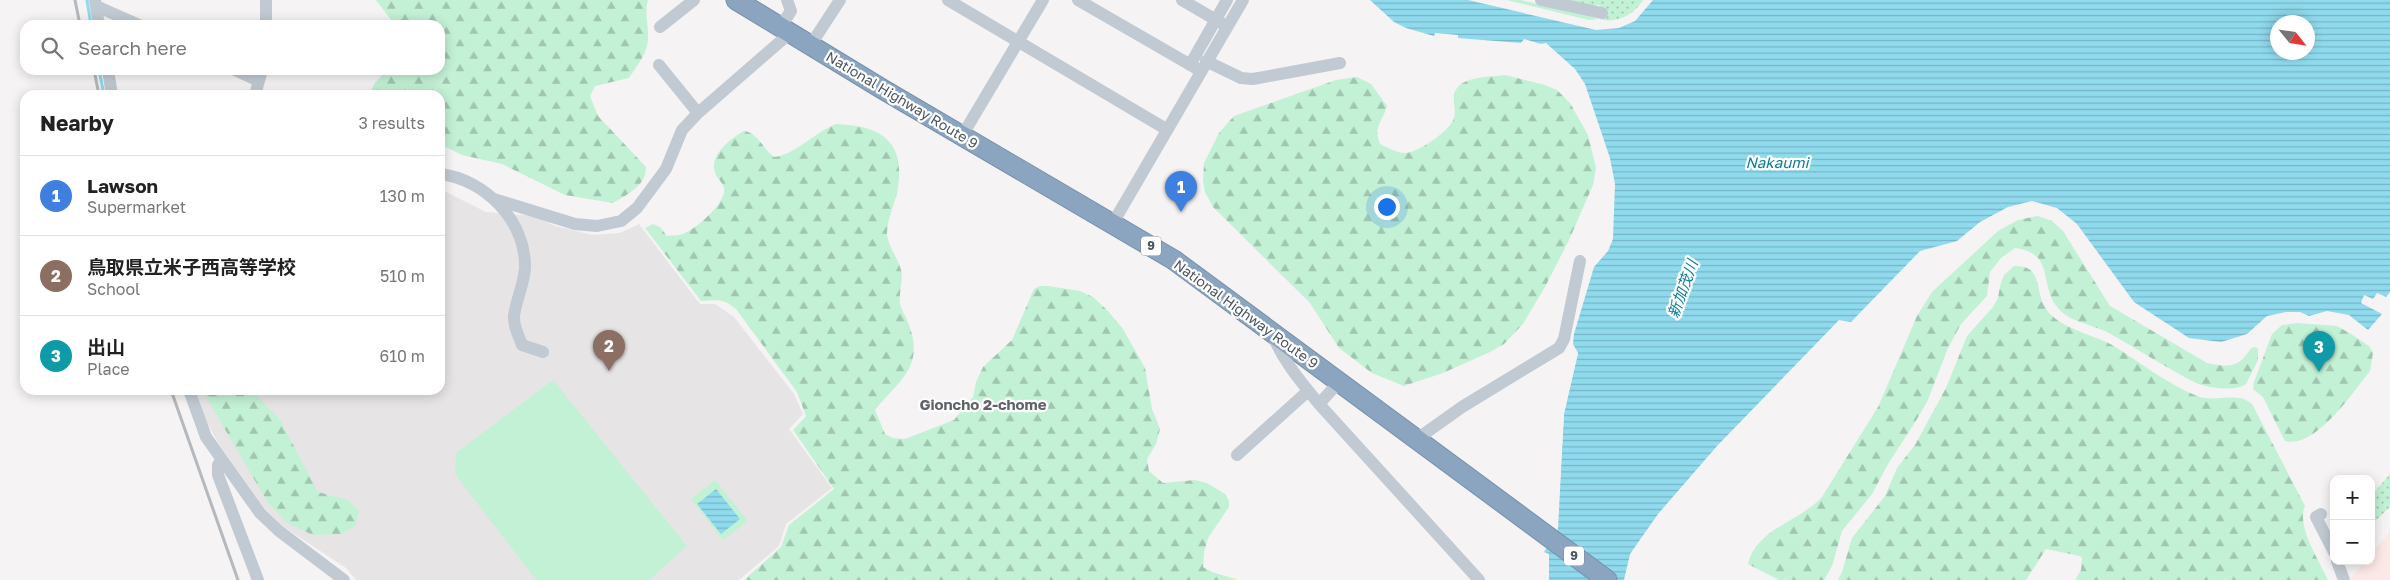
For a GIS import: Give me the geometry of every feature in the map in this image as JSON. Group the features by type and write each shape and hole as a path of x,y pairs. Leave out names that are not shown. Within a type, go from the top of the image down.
{"highway":[{"name":"National Highway Route 9","path":"736,0 810,46 1174,260 1607,580"}],"street":[{"path":"266,0 266,20"},
{"path":"660,27 694,0"},
{"path":"445,176 470,183 494,199 575,224 597,226 621,221 637,208 666,169 682,130 785,30 791,11 787,0"},
{"path":"810,46 840,0"},
{"path":"948,0 1166,129"},
{"path":"962,136 1043,0"},
{"path":"1078,0 1199,65 1241,78 1253,78 1340,63"},
{"path":"1182,0 1221,23"},
{"path":"1113,223 1166,129 1221,23 1227,0"},
{"path":"1221,23 1243,0"},
{"path":"1541,0 1602,12"},
{"path":"95,3 98,20"},
{"path":"95,3 130,20"},
{"path":"659,65 698,113"},
{"path":"109,75 111,90"},
{"path":"257,90 260,76"},
{"path":"494,199 519,232 525,267 514,317 517,331 522,345 543,352"},
{"path":"1417,440 1462,407 1559,348 1564,339 1580,261"},
{"path":"1272,332 1279,351 1308,391 1479,580"},
{"path":"1319,404 1339,382"},
{"path":"1236,456 1308,391"},
{"path":"191,395 206,438 260,513 279,531 344,580"},
{"path":"221,460 218,465 218,475 258,580"},
{"path":"2321,514 2316,517 2330,544"},
{"path":"2338,565 2344,580"}],"shaded area":[{"path":"445,192 486,212 535,216 555,226 593,235 620,233 639,224 700,304 715,304 734,317 794,394 803,414 789,429 832,488 786,524 779,546 739,580 356,580 346,568 284,527 264,508 219,444 206,421 198,395 445,395"},
{"path":"2390,532 2390,580 2350,580 2362,565 2375,565 2375,549"}],"green space":[{"path":"376,0 648,0 646,10 647,44 641,60 629,78 595,86 590,96 598,116 646,167 640,184 613,203 565,195 502,164 462,155 445,146 445,90 371,90 382,75 445,75 445,20 391,20"},
{"path":"1507,0 1521,0 1598,19 1589,20"},
{"path":"1562,0 1643,0 1630,14 1618,19 1605,20 1599,19 1600,5 1586,6"},
{"path":"1505,75 1557,90 1570,103 1588,135 1596,168 1593,185 1569,240 1523,324 1504,344 1490,352 1443,373 1404,386 1372,373 1339,348 1310,303 1213,207 1205,192 1203,181 1204,163 1219,133 1234,116 1336,80 1357,77 1371,84 1387,106 1377,133 1380,144 1399,152 1412,152 1433,140 1447,129 1455,114 1455,91 1461,84 1473,79"},
{"path":"836,124 853,125 879,133 888,140 894,149 898,161 897,193 889,218 887,234 901,270 900,302 909,325 914,352 907,373 875,410 885,434 893,438 905,439 954,420 973,397 976,382 983,367 1012,340 1034,289 1040,286 1048,286 1080,291 1093,297 1108,311 1123,329 1145,368 1152,409 1160,429 1156,444 1147,459 1149,471 1163,483 1195,480 1207,483 1225,494 1229,501 1229,507 1208,538 1204,552 1203,567 1212,572 1238,580 744,580 781,547 789,525 834,489 793,430 806,416 797,392 736,309 720,300 701,301 645,228 653,224 660,227 667,236 681,235 710,215 724,194 724,188 714,168 717,155 727,143 744,131 753,134 774,157 790,152"},
{"path":"2038,216 2052,221 2063,231 2110,306 2207,363 2228,365 2238,363 2252,348 2258,349 2258,360 2246,384 2228,389 2214,388 2196,383 2109,333 2068,317 2052,299 2044,271 2036,256 2028,251 2015,248 2001,258 1990,272 1987,296 1961,324 1948,348 1927,402 1888,464 1872,494 1842,531 1832,566 1824,580 1779,580 1748,564 1760,542 1779,527 1813,506 1822,497 1878,407 1917,316 1932,292 1998,231 2018,220"},
{"path":"2014,266 2023,267 2034,274 2042,302 2046,309 2062,323 2103,340 2164,379 2197,396 2204,398 2240,398 2252,404 2305,506 2303,514 2306,533 2328,580 2075,580 2081,570 2082,558 2046,549 2026,580 1838,580 1852,538 1885,496 1897,468 1915,445 1946,388 1967,336 1993,307 1998,298 2004,275"},
{"path":"2297,323 2337,326 2369,346 2373,353 2370,371 2333,417 2309,436 2297,441 2285,441 2263,397 2253,389 2272,334 2282,325"},
{"path":"553,380 687,546 649,580 536,580 455,474 456,453"},
{"path":"205,395 255,395 279,418 318,492 348,500 359,511 355,526 341,534 313,535 287,523 267,501"},
{"path":"2390,474 2390,507 2375,521 2375,520 2375,491"},
{"path":"715,480 748,521 723,540 691,499"}],"water":[{"name":"Nakaumi","path":"1370,0 1468,0 1596,30 1619,28 1635,21 1653,0 2390,0 2390,292 2386,297 2377,293 2373,299 2364,295 2361,303 2382,314 2368,330 2349,315 2327,311 2309,316 2300,312 2286,312 2267,316 2247,334 2221,342 2189,338 2134,302 2077,224 2057,208 2032,201 2008,207 1980,222 1957,241 1920,251 1851,322 1839,320 1717,446 1658,514 1630,554 1624,580 1549,580 1549,554 1544,552 1558,529 1564,413 1578,353 1573,344 1574,334 1594,267 1608,251 1613,239 1615,184 1610,158 1585,84 1575,69 1546,43 1541,44 1524,39 1521,43 1458,38 1458,35 1435,33 1434,36 1406,28 1394,22"},
{"path":"716,489 740,519 721,534 697,504"}],"pier":[{"path":"1575,352 1578,353 1564,414 1558,516 1555,515 1562,413"}],"waterway":[{"path":"87,0 90,20"},
{"path":"100,75 103,90"}],"railway":[{"path":"75,0 79,20"},
{"path":"95,75 98,90"},
{"path":"173,395 238,580"}],"place":[{"name":"Lawson","path":"1181,212"},
{"name":"鳥取県立米子西高等学校","path":"609,371"},
{"name":"出山","path":"2319,372"}],"district":[{"name":"Gioncho 2-chome","path":"983,405"}],"water label":[{"name":"新加茂川","path":"1683,289"}]}
